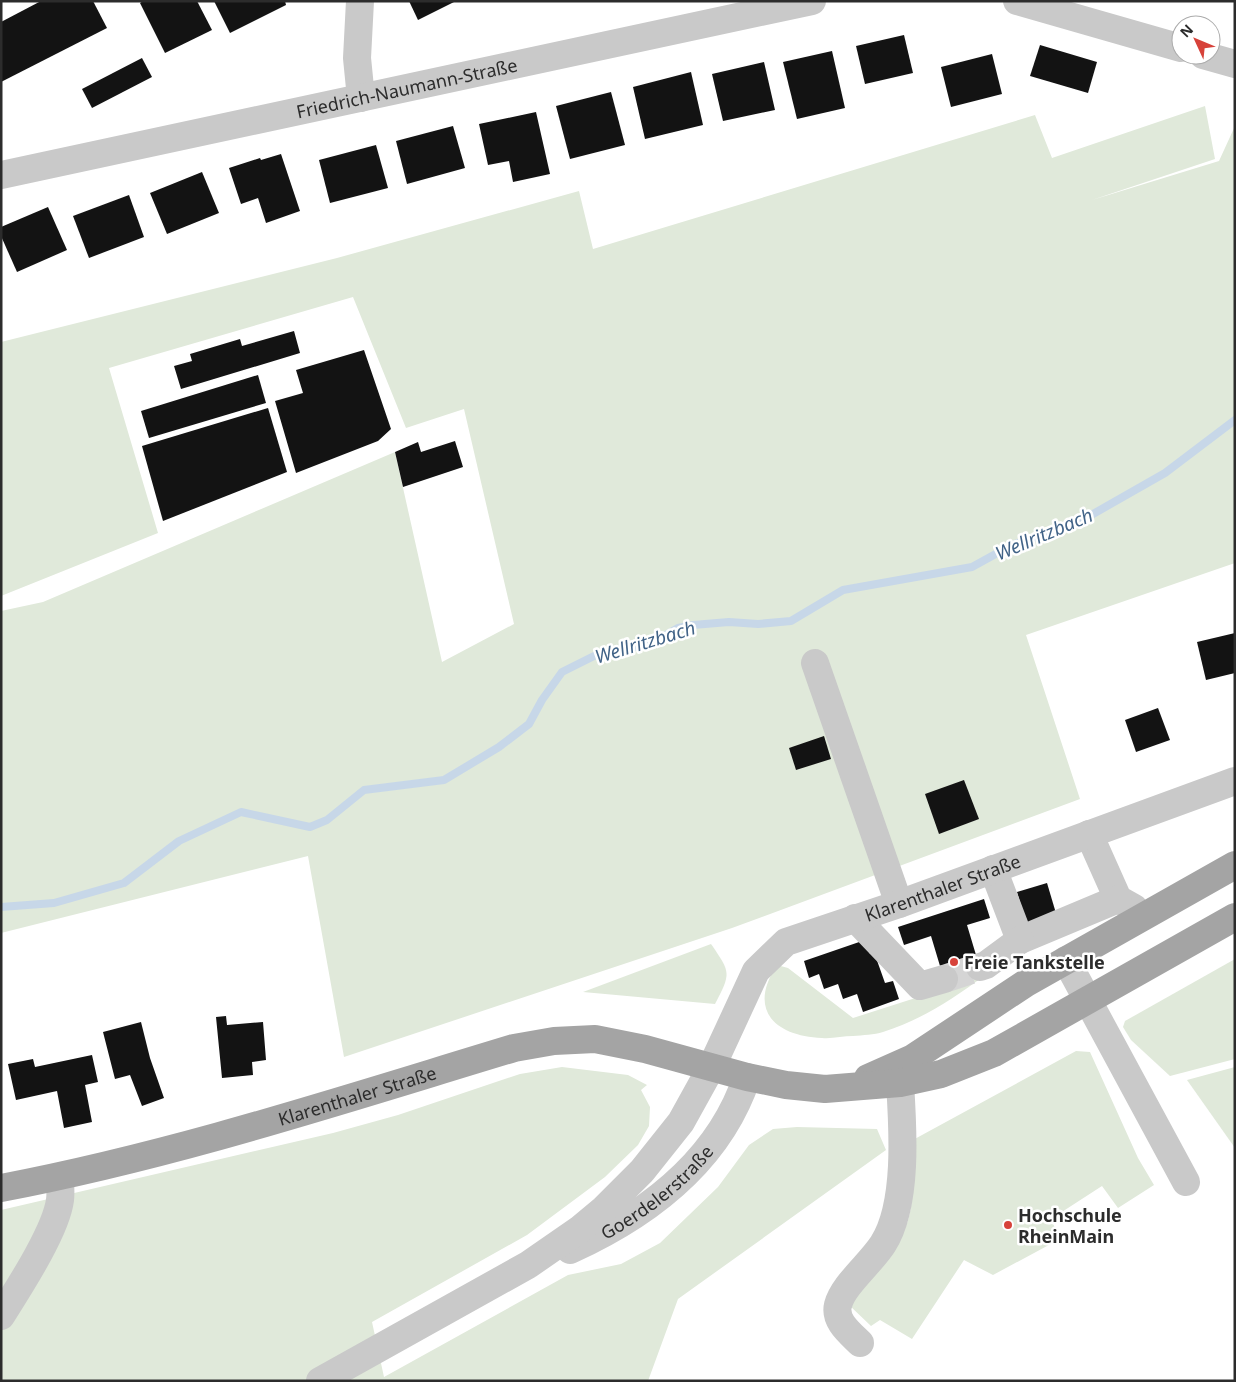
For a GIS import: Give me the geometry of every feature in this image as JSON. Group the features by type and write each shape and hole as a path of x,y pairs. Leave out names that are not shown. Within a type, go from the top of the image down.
{"main road":[{"name":"Klarenthaler Straße","path":"826,1089 857,1082 913,1058 986,1008 1066,960 1235,865"},
{"name":"Klarenthaler Straße","path":"1,1188 60,1177 200,1141 522,1046 554,1041 595,1039 645,1048 748,1077 826,1089 900,1084 941,1074 994,1053 1235,917"}],"street":[{"path":"360,1 357,58 361,98"},
{"name":"Friedrich-Naumann-Straße","path":"1,175 812,1"},
{"path":"1017,1 1171,45"},
{"path":"1221,60 1235,64"},
{"path":"815,663 899,904"},
{"name":"Klarenthaler Straße","path":"712,1066 756,971 774,950 786,942 899,904 1230,783"},
{"path":"1089,834 1118,899 1146,914"},
{"path":"993,869 1020,940"},
{"path":"980,967 986,965 1020,940 1118,899"},
{"path":"855,918 920,986 944,979"},
{"path":"1066,960 1186,1182"},
{"name":"Goerdelerstraße","path":"320,1381 528,1265 580,1229 642,1171 680,1122 712,1066"},
{"name":"Goerdelerstraße","path":"528,1265 556,1256 608,1232 638,1214 665,1193 690,1169 727,1124 741,1097 748,1077"},
{"path":"860,1343 844,1327 838,1317 838,1306 844,1294 882,1246 892,1229 901,1165 903,1128 900,1084"},
{"path":"1,1316 22,1284 53,1224 60,1200 60,1177"}],"green space":[{"path":"1205,106 1215,159 1092,200 1219,161 1235,126 1235,563 1026,635 1080,799 732,928 344,1057 308,856 1,933 1,611 43,602 395,452 442,662 514,624 464,409 406,428 353,297 109,368 158,533 1,596 1,342 337,258 579,191 593,249 1035,115 1052,158"},
{"path":"711,944 722,961 726,973 724,986 715,1004 583,992"},
{"path":"1235,959 1235,1059 1170,1076 1131,1040 1123,1027 1125,1021"},
{"path":"777,965 788,968 853,1018 984,976 936,1008 897,1027 872,1034 822,1038 791,1032 779,1026 771,1018 766,1007 765,995 768,981"},
{"path":"1076,1051 1090,1052 1138,1158 1154,1185 1118,1208 1102,1186 1051,1219 1060,1239 993,1275 964,1260 912,1339 880,1320 871,1326 849,1305 888,1258 906,1226 912,1195 911,1141"},
{"path":"562,1067 628,1075 647,1085 641,1090 650,1107 649,1126 638,1145 605,1177 527,1235 372,1322 384,1377 568,1275 621,1264 660,1243 718,1187 749,1145 773,1129 797,1127 877,1129 886,1150 678,1299 648,1381 1,1381 1,1210 333,1133 398,1115 520,1074"},
{"path":"1235,1067 1235,1148 1187,1080"}],"building":[{"path":"41,1 93,1 107,28 1,82 1,22"},
{"path":"143,1 197,1 212,30 165,53 140,3"},
{"path":"214,1 285,1 286,5 230,33"},
{"path":"409,1 456,1 418,20"},
{"path":"904,35 913,73 865,84 856,46"},
{"path":"1040,45 1097,62 1088,93 1030,76"},
{"path":"832,51 845,108 797,119 783,62"},
{"path":"992,54 1002,94 951,107 941,67"},
{"path":"142,58 152,77 92,108 82,89"},
{"path":"764,62 775,110 723,121 712,74"},
{"path":"691,72 703,125 645,139 633,87"},
{"path":"611,92 625,145 570,159 556,106"},
{"path":"536,112 550,174 513,182 509,161 488,165 479,124"},
{"path":"453,126 465,168 407,184 396,141"},
{"path":"376,145 388,188 330,203 319,160"},
{"path":"281,154 300,211 266,223 258,198 241,204 229,168 260,158 261,160"},
{"path":"202,172 219,213 167,234 150,193"},
{"path":"129,195 144,237 89,258 73,216"},
{"path":"48,207 67,250 17,272 1,236 1,227"},
{"path":"294,331 300,353 181,389 174,366 192,361 190,354 240,339 242,346"},
{"path":"364,350 391,429 378,441 296,473 275,401 303,393 296,370"},
{"path":"258,375 266,403 149,438 141,411"},
{"path":"268,408 287,472 163,521 142,446"},
{"path":"455,441 463,467 403,487 395,452 418,442 421,452"},
{"path":"1235,633 1235,673 1206,680 1197,642"},
{"path":"1158,708 1170,740 1136,752 1125,720"},
{"path":"824,736 831,759 796,770 789,748"},
{"path":"964,780 979,819 939,834 925,794"},
{"path":"1047,883 1058,920 1028,929 1017,892"},
{"path":"984,899 990,918 967,925 982,975 946,986 931,936 904,945 898,927"},
{"path":"865,940 870,954 874,952 885,983 893,981 899,999 863,1012 857,994 843,999 838,984 824,989 819,974 809,978 804,961"},
{"path":"226,1016 227,1025 263,1022 266,1060 252,1062 253,1075 222,1078 216,1017"},
{"path":"141,1022 150,1058 164,1098 142,1106 130,1075 115,1079 103,1032"},
{"path":"92,1055 98,1082 85,1085 92,1122 64,1128 57,1091 16,1100 8,1064 33,1059 35,1067"}],"waterway":[{"name":"Wellritzbach","path":"1,907 54,903 124,883 179,841 241,812 310,827 327,820 364,790 444,780 499,747 529,724 542,700 562,672 602,652 649,645 678,628 693,625 729,622 758,624 791,621 843,590 972,567 1012,545 1054,531 1093,514 1165,473 1235,420"}],"tunnel":[{"path":"944,979 980,967"}],"place":[{"name":"Freie Tankstelle","path":"954,962"},
{"name":"Hochschule RheinMain","path":"1008,1225"}]}
